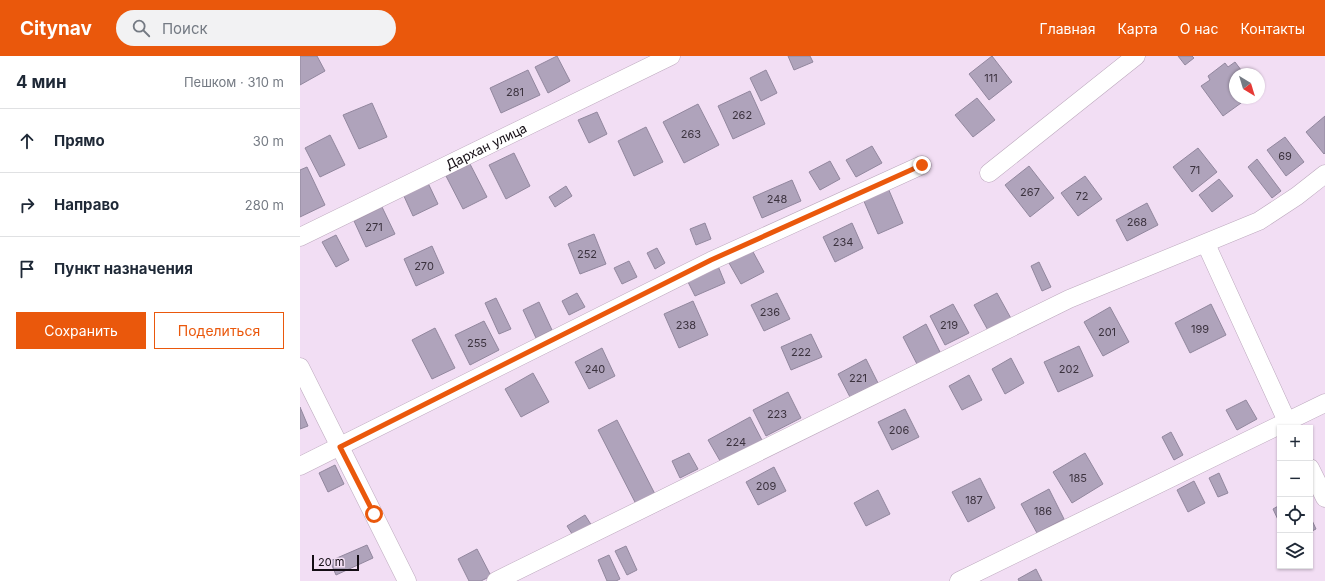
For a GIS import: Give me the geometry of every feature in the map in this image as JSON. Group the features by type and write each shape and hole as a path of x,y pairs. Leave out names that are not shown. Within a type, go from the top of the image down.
{"street":[{"name":"Дархан улица","path":"300,237 672,56"},
{"path":"989,173 1136,56"},
{"path":"300,466 711,260 922,165"},
{"path":"496,581 1069,300 1259,221 1297,196 1325,174"},
{"path":"1206,244 1289,425"},
{"path":"300,366 407,581"},
{"path":"1291,425 1325,403"},
{"path":"959,581 1277,432"},
{"path":"1313,474 1325,498"}],"building":[{"path":"300,56 317,56 325,71 300,85"},
{"path":"557,56 570,81 548,93 535,67"},
{"path":"788,56 810,56 813,62 794,70"},
{"path":"992,56 1012,82 989,100 969,74"},
{"path":"1178,56 1192,56 1194,58 1185,65"},
{"path":"1235,62 1240,68 1229,68 1229,104 1240,104 1223,116 1201,86 1210,80 1208,76 1225,63 1228,67"},
{"path":"528,70 540,95 501,113 490,88"},
{"path":"766,70 777,93 761,101 750,78"},
{"path":"750,91 765,124 733,139 718,106"},
{"path":"977,98 995,120 973,137 955,115"},
{"path":"372,103 387,137 359,149 343,115"},
{"path":"698,104 719,145 684,163 663,122"},
{"path":"597,112 607,134 589,143 578,120"},
{"path":"1325,116 1325,153 1324,154 1306,132"},
{"path":"646,127 663,162 634,176 618,141"},
{"path":"330,135 345,165 320,177 305,148"},
{"path":"1285,137 1304,162 1286,176 1267,150"},
{"path":"872,146 882,163 856,177 846,160"},
{"path":"1198,148 1217,172 1192,192 1173,167"},
{"path":"514,153 530,186 506,199 489,165"},
{"path":"1257,159 1281,191 1272,198 1248,167"},
{"path":"830,161 840,179 820,190 809,172"},
{"path":"470,164 487,197 463,209 446,176"},
{"path":"1029,166 1054,198 1030,217 1005,185"},
{"path":"307,167 325,205 300,217 300,170"},
{"path":"1085,176 1102,199 1078,216 1061,193"},
{"path":"1219,179 1233,196 1212,212 1199,195"},
{"path":"792,180 801,201 762,218 753,197"},
{"path":"428,183 438,204 413,216 403,194"},
{"path":"566,186 572,196 555,207 549,197"},
{"path":"888,188 903,223 878,234 863,199"},
{"path":"1147,203 1158,225 1127,241 1116,220"},
{"path":"382,207 395,234 366,247 354,221"},
{"path":"705,223 711,239 696,245 690,229"},
{"path":"852,223 863,248 835,262 823,237"},
{"path":"594,234 606,264 580,274 568,244"},
{"path":"336,235 349,260 336,267 322,242"},
{"path":"432,246 444,273 416,286 404,259"},
{"path":"657,248 665,263 655,269 647,253"},
{"path":"752,250 764,272 741,284 729,263"},
{"path":"629,261 637,277 622,284 614,268"},
{"path":"1039,262 1051,287 1042,291 1031,266"},
{"path":"718,266 725,283 695,296 687,280"},
{"path":"577,293 585,307 569,315 562,301"},
{"path":"777,293 790,319 764,331 751,305"},
{"path":"997,293 1013,322 990,334 974,305"},
{"path":"496,298 511,329 499,334 485,303"},
{"path":"693,301 708,335 679,348 664,314"},
{"path":"539,302 552,330 536,338 523,310"},
{"path":"953,304 969,333 945,345 930,316"},
{"path":"1211,304 1226,335 1190,353 1175,323"},
{"path":"1110,307 1129,342 1103,356 1084,322"},
{"path":"484,321 499,350 470,365 455,335"},
{"path":"926,324 941,354 918,366 903,337"},
{"path":"435,328 455,368 432,379 412,340"},
{"path":"811,334 822,357 791,370 781,347"},
{"path":"1079,346 1093,376 1058,392 1044,362"},
{"path":"602,348 615,376 589,389 575,362"},
{"path":"1011,358 1024,383 1005,394 992,369"},
{"path":"866,359 878,383 850,397 838,374"},
{"path":"533,373 549,402 521,417 505,389"},
{"path":"969,375 982,400 962,410 949,386"},
{"path":"788,392 801,418 766,436 753,410"},
{"path":"1246,400 1257,419 1237,430 1226,410"},
{"path":"300,407 308,426 300,429"},
{"path":"905,409 919,437 892,450 878,422"},
{"path":"750,417 764,444 723,466 708,440"},
{"path":"617,420 656,496 637,506 598,430"},
{"path":"1171,432 1183,455 1174,460 1162,437"},
{"path":"689,453 698,469 680,478 672,461"},
{"path":"1085,453 1103,484 1072,503 1053,472"},
{"path":"335,465 344,484 328,492 319,473"},
{"path":"774,467 786,491 758,505 746,482"},
{"path":"1219,473 1228,493 1218,497 1209,478"},
{"path":"980,478 995,508 968,522 952,492"},
{"path":"1194,481 1205,503 1188,512 1177,490"},
{"path":"1049,489 1064,519 1037,533 1021,504"},
{"path":"878,490 890,514 866,526 854,503"},
{"path":"1277,507 1277,518 1273,509"},
{"path":"585,515 592,526 574,537 567,526"},
{"path":"1313,522 1316,529 1313,530"},
{"path":"367,545 373,558 336,575 330,561"},
{"path":"626,546 637,570 627,575 615,551"},
{"path":"477,549 491,576 481,581 469,581 458,559"},
{"path":"609,555 620,579 616,581 607,581 598,560"},
{"path":"1036,569 1042,581 1019,581 1018,579"}],"route":[{"path":"374,514 340,447 711,260 922,165"}]}
